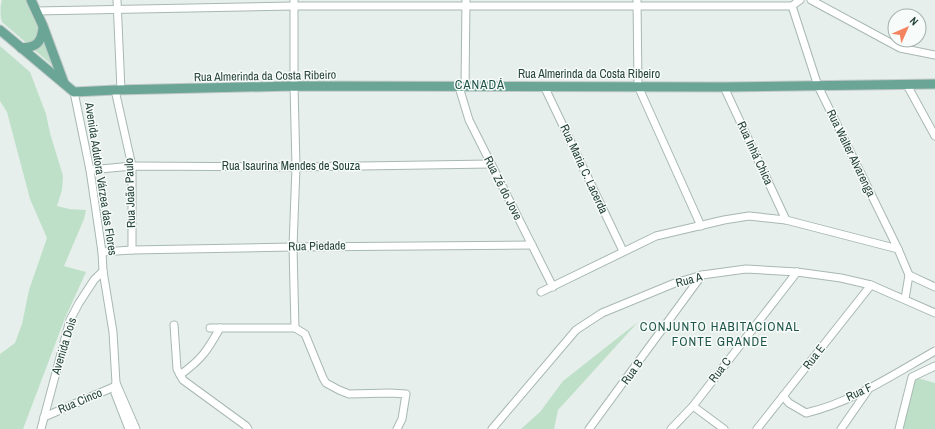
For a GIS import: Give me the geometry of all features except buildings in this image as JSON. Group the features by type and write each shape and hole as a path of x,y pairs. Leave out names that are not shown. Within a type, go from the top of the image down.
{"main road":[{"path":"31,0 43,26 64,84"},
{"path":"21,48 31,47 38,44 42,37 43,26"},
{"path":"0,30 74,92"},
{"name":"Rua Almerinda da Costa Ribeiro","path":"74,92 294,86 818,86 935,84"}],"street":[{"name":"Rua João Paulo","path":"117,0 118,90 132,166 132,250"},
{"path":"36,11 294,3 637,3 792,6 800,0"},
{"path":"811,0 900,48 935,55"},
{"path":"294,3 296,167 294,247 295,328"},
{"name":"Rua Zé do Jove","path":"466,3 462,87 469,120 553,287"},
{"path":"637,3 638,86 701,226"},
{"name":"Rua Walter Alvarenga","path":"792,6 818,86 898,249 909,275"},
{"path":"907,85 935,136"},
{"name":"Rua Maria C. Lacerda","path":"544,86 623,251"},
{"name":"Rua Inhá Chica","path":"724,86 786,220"},
{"name":"Avenida Adutora Várzea das Flores","path":"74,92 90,170 102,252 103,271 113,332 116,384"},
{"name":"Rua Isaurina Mendes de Souza","path":"90,170 132,166 296,167 491,164"},
{"path":"541,292 656,236 724,220 749,216 786,220 898,249"},
{"name":"Rua Piedade","path":"102,252 132,250 294,247 532,245"},
{"name":"Rua A","path":"492,429 576,330 610,310 675,283 702,275 746,270 797,272 841,278 871,285 935,313"},
{"name":"Avenida Dois","path":"41,429 70,320 94,280 103,271"},
{"name":"Rua C","path":"671,429 692,406 797,272"},
{"name":"Rua B","path":"590,429 702,275"},
{"path":"905,299 909,275 935,287"},
{"name":"Rua E","path":"758,429 871,285"},
{"path":"174,325 177,369 183,380 248,429"},
{"path":"210,328 295,328 305,334 326,383 349,394 406,394 402,419 397,429"},
{"path":"180,375 195,364 205,353 220,328"},
{"name":"Rua F","path":"783,396 789,403 806,414 868,389 935,351"},
{"path":"899,429 912,377 935,366"},
{"path":"116,384 115,393 129,429"},
{"path":"116,384 136,429"},
{"name":"Rua Cinco","path":"44,417 116,384"},
{"path":"841,429 868,389"},
{"path":"692,406 724,429"}],"green space":[{"path":"2,0 32,0 59,71 2,22 0,11"},
{"path":"0,46 30,72 46,114 63,176 62,190 57,206 69,209 86,210 84,219 64,266 86,272 65,318 23,429 0,429 0,354 15,343 22,324 29,290 47,238 30,199 7,112 0,101"},
{"path":"638,322 558,410 554,429 521,429 540,412 563,381"},
{"path":"914,377 935,383 935,429 900,429"}],"district":[{"name":"CANADÁ","path":"480,84"},
{"name":"CONJUNTO HABITACIONAL FONTE GRANDE","path":"720,334"}]}
